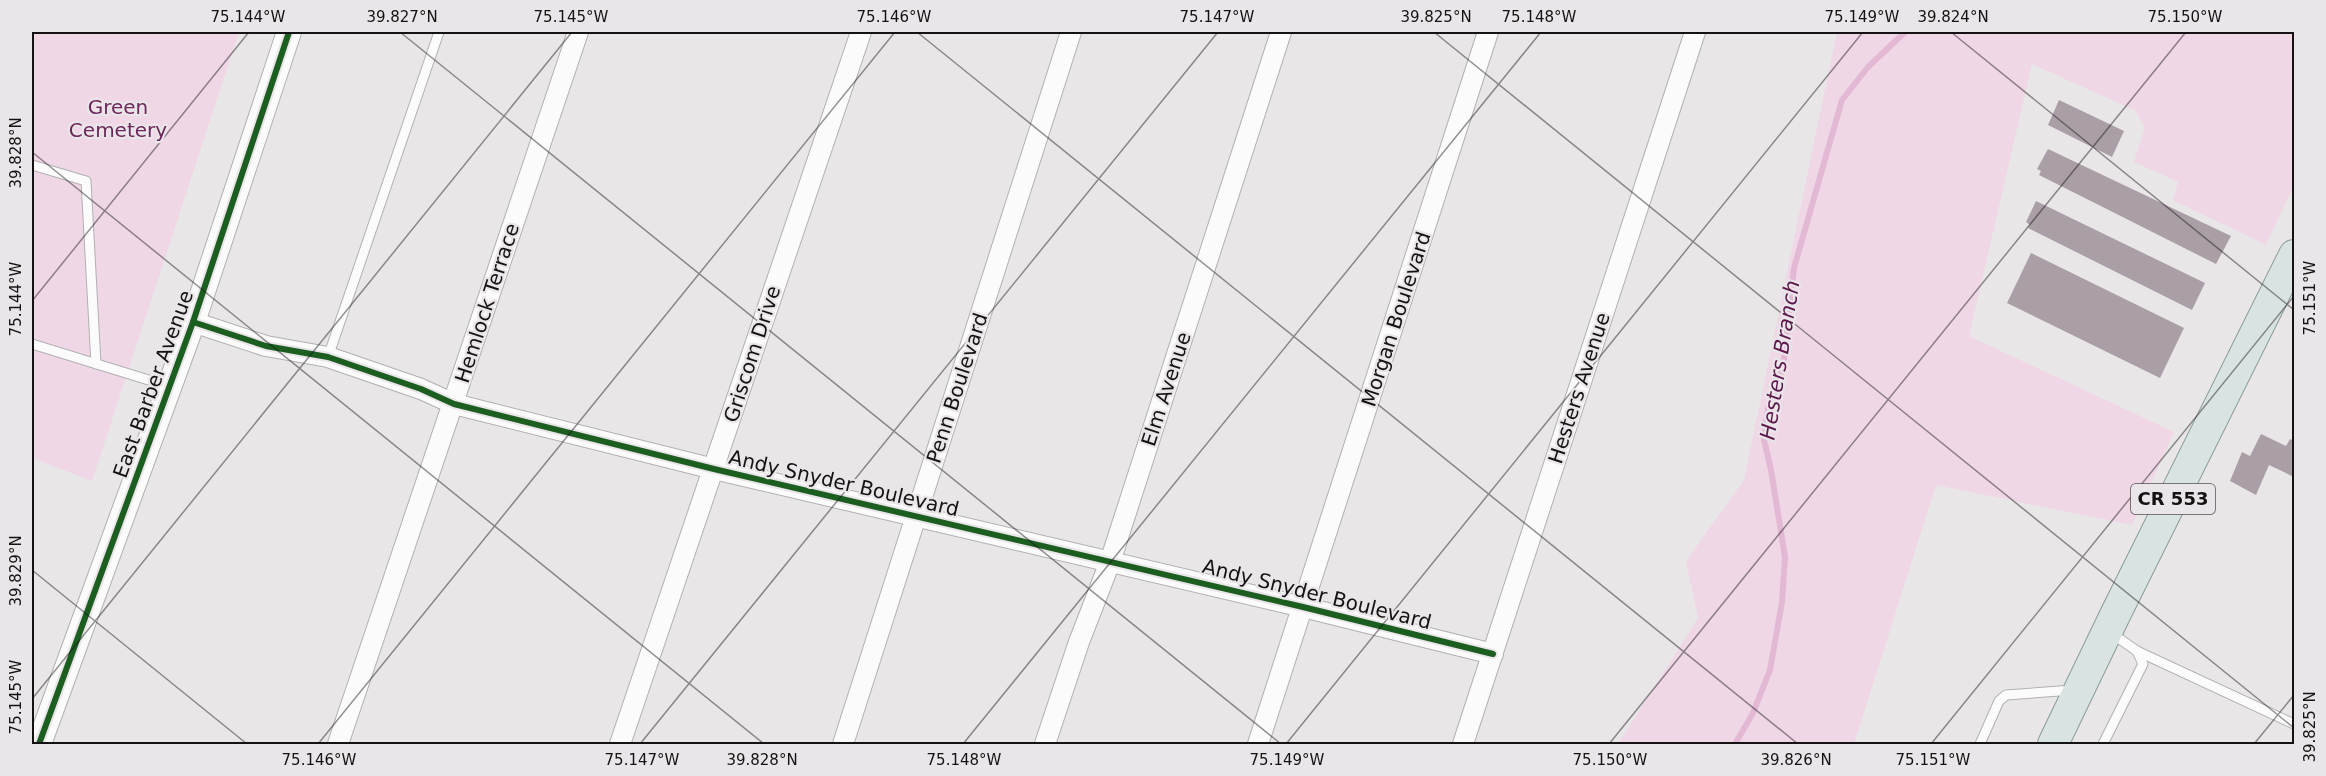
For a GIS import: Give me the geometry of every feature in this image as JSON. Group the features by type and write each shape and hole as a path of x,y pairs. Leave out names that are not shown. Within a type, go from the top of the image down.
{"main road":[{"name":"CR 553","path":"2053,744 2293,261"}],"street":[{"name":"East Barber Avenue","path":"39,744 193,322 289,32"},
{"name":"Hemlock Terrace","path":"338,744 578,32"},
{"name":"Griscom Drive","path":"620,744 861,32"},
{"name":"Penn Boulevard","path":"843,744 1071,32"},
{"name":"Elm Avenue","path":"1045,744 1079,642 1110,562 1281,32"},
{"name":"Morgan Boulevard","path":"1258,744 1488,32"},
{"name":"Hesters Avenue","path":"1462,744 1695,32"},
{"name":"Andy Snyder Boulevard","path":"193,322 266,346 310,356 328,357 421,389 454,404 714,469 1303,607 1493,654"}],"lane":[{"path":"328,357 439,32"},
{"path":"32,165 86,181 96,364"},
{"path":"32,344 170,387"},
{"path":"2108,630 2137,651 2295,724"},
{"path":"2103,744 2143,664 2137,651"},
{"path":"1980,744 2000,701 2006,695 2079,690"}],"green space":[{"name":"Green Cemetery","path":"32,32 239,32 92,481 32,458"},
{"path":"1837,32 2294,32 2294,185 2266,245 2173,200 2178,182 2134,162 2145,128 2136,111 2032,64 1969,336 2174,432 2132,525 1936,485 1854,744 1618,744 1698,618 1686,561 1744,480"}],"building":[{"path":"2059,100 2124,131 2112,157 2048,125"},
{"path":"2048,149 2231,236 2216,264 2039,175 2041,171 2037,169"},
{"path":"2036,201 2205,283 2192,310 2028,228 2030,225 2026,222"},
{"path":"2031,253 2184,328 2160,378 2007,303"},
{"path":"2261,434 2286,446 2290,439 2294,441 2294,477 2269,465 2256,495 2230,481 2242,452 2250,456"}],"waterway":[{"name":"Hesters Branch","path":"1735,744 1753,713 1770,670 1782,602 1785,557 1764,440 1768,408 1783,367 1794,268 1842,100 1868,67 1905,32"}],"cycle path":[{"path":"39,744 193,322 289,32"},
{"path":"193,322 266,346 328,357 421,389 454,404 714,469 1303,607 1493,654"}]}
